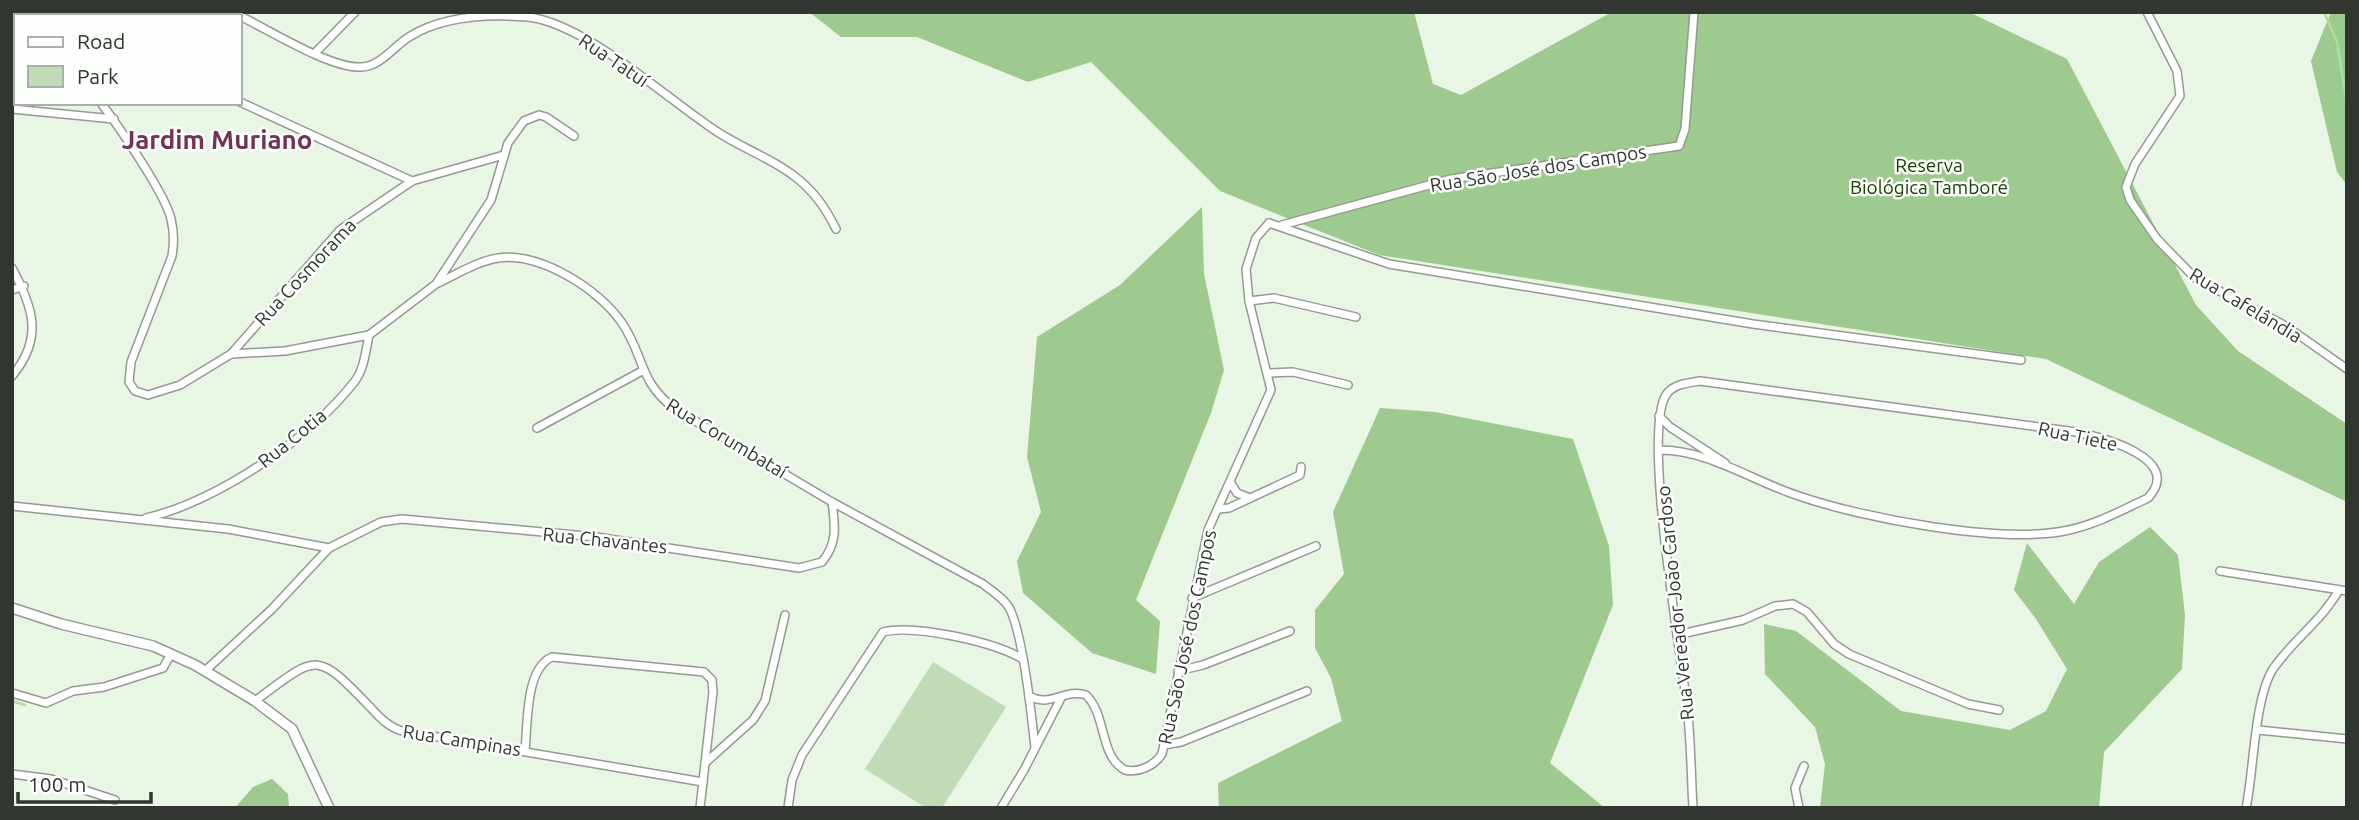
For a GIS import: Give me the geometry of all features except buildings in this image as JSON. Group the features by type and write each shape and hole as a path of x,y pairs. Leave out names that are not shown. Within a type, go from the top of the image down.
{"street":[{"path":"315,52 355,12"},
{"path":"451,22 459,12"},
{"name":"Rua São José dos Campos","path":"1029,696 1045,702 1078,693 1090,699 1112,759 1125,770 1136,771 1156,762 1164,746 1192,598 1208,530 1271,390 1269,373 1249,301 1248,257 1256,238 1269,223 1287,225 1451,179 1670,149 1682,142 1694,12"},
{"name":"Rua Cafelândia","path":"2147,12 2177,71 2180,96 2135,164 2126,187 2130,200 2157,239 2195,278 2286,326 2347,369"},
{"name":"Rua Tatuí","path":"242,17 340,64 369,66 410,36 451,22 481,16 531,17 582,38 715,131 791,173 825,206 836,229"},
{"path":"242,103 412,181"},
{"path":"103,105 114,119 171,217 174,243 169,268 131,362 129,376 131,387 148,395 180,385 231,354 285,351 369,335 436,284 491,200 514,131 532,116 546,117 574,136"},
{"path":"12,110 114,119"},
{"name":"Rua Cosmorama","path":"231,354 340,230 412,181 504,155"},
{"path":"1269,223 1389,264 1753,324 2021,360"},
{"name":"Rua Corumbataí","path":"436,284 496,258 519,258 556,269 613,312 632,342 642,371 653,389 675,409 832,502 983,584 1000,597 1012,615 1029,696 1035,748"},
{"path":"12,268 23,286 31,309 32,333 30,349 12,376"},
{"path":"12,290 23,286"},
{"path":"1249,301 1279,298 1356,317"},
{"name":"Rua Cotia","path":"139,519 172,512 249,471 286,446 356,380 369,335"},
{"path":"537,428 642,371"},
{"path":"1269,373 1293,372 1348,386"},
{"name":"Rua Tiete","path":"1660,450 1690,454 1731,467 1796,496 1872,516 2019,534 2069,530 2103,520 2148,498 2153,492 2156,478 2148,462 2132,449 2110,439 2076,432 1700,381 1674,387 1667,393 1659,416 1686,439 1731,467"},
{"name":"Rua Vereador João Cardoso","path":"1659,416 1665,555 1687,709 1693,808"},
{"path":"1218,509 1229,508 1300,475 1301,467"},
{"path":"1230,482 1237,493 1250,498"},
{"name":"Rua Chavantes","path":"205,671 272,609 329,548 372,526 402,519 596,537 799,568 822,562 832,545 835,535 832,502"},
{"path":"12,506 228,529 329,548"},
{"path":"1192,598 1316,546"},
{"path":"2220,571 2343,591 2272,671 2260,709 2246,808"},
{"path":"1677,635 1742,620 1774,606 1793,604 1807,612 1834,644 1849,654 1968,704 2000,710"},
{"path":"12,608 171,654 256,701 292,729 329,808"},
{"path":"705,763 753,720 765,701 785,615"},
{"path":"1178,671 1203,665 1290,631"},
{"path":"788,808 792,780 802,755 883,632 973,640 1005,649 1021,658"},
{"path":"12,693 46,703 73,691 104,687 163,668 171,654"},
{"path":"525,750 536,672 545,660 561,656 695,669 708,675 713,692 700,808"},
{"name":"Rua Campinas","path":"256,701 302,668 325,665 338,674 394,729 703,782"},
{"path":"1164,746 1187,740 1307,691"},
{"path":"1001,808 1062,696"},
{"path":"2258,730 2347,739"},
{"path":"1799,808 1795,793 1804,766"},
{"path":"12,774 51,779 115,800"}],"green space":[{"name":"Reserva Biológica Tamboré","path":"809,12 1414,12 1433,84 1461,95 1612,12 1969,12 2067,59 2196,305 2238,351 2347,424 2347,502 2046,359 1379,255 1220,191 1091,62 1028,82 917,37 841,37"},
{"path":"2331,12 2347,12 2347,185 2337,172 2311,61"},
{"path":"1202,207 1204,274 1224,370 1211,413 1136,600 1160,621 1156,674 1092,653 1023,593 1017,561 1041,512 1027,457 1037,337 1120,285"},
{"path":"1380,408 1435,412 1573,439 1609,546 1613,605 1550,763 1605,808 1219,808 1218,783 1342,721 1331,678 1315,648 1315,610 1344,574 1333,512"},
{"path":"2150,527 2178,555 2185,615 2182,669 2104,752 2099,808 1820,808 1825,764 1815,727 1765,674 1764,624 1796,631 1901,711 2010,730 2046,711 2067,669 2036,619 2014,590 2027,543 2074,604 2099,562"},
{"path":"933,662 1006,707 942,808 926,808 865,769"},
{"path":"272,779 288,794 289,808 235,808 253,787"}],"waterway":[{"path":"2324,12 2337,42 2347,104"},
{"path":"12,701 25,705"}],"district":[{"name":"Jardim Muriano","path":"217,140"}]}
